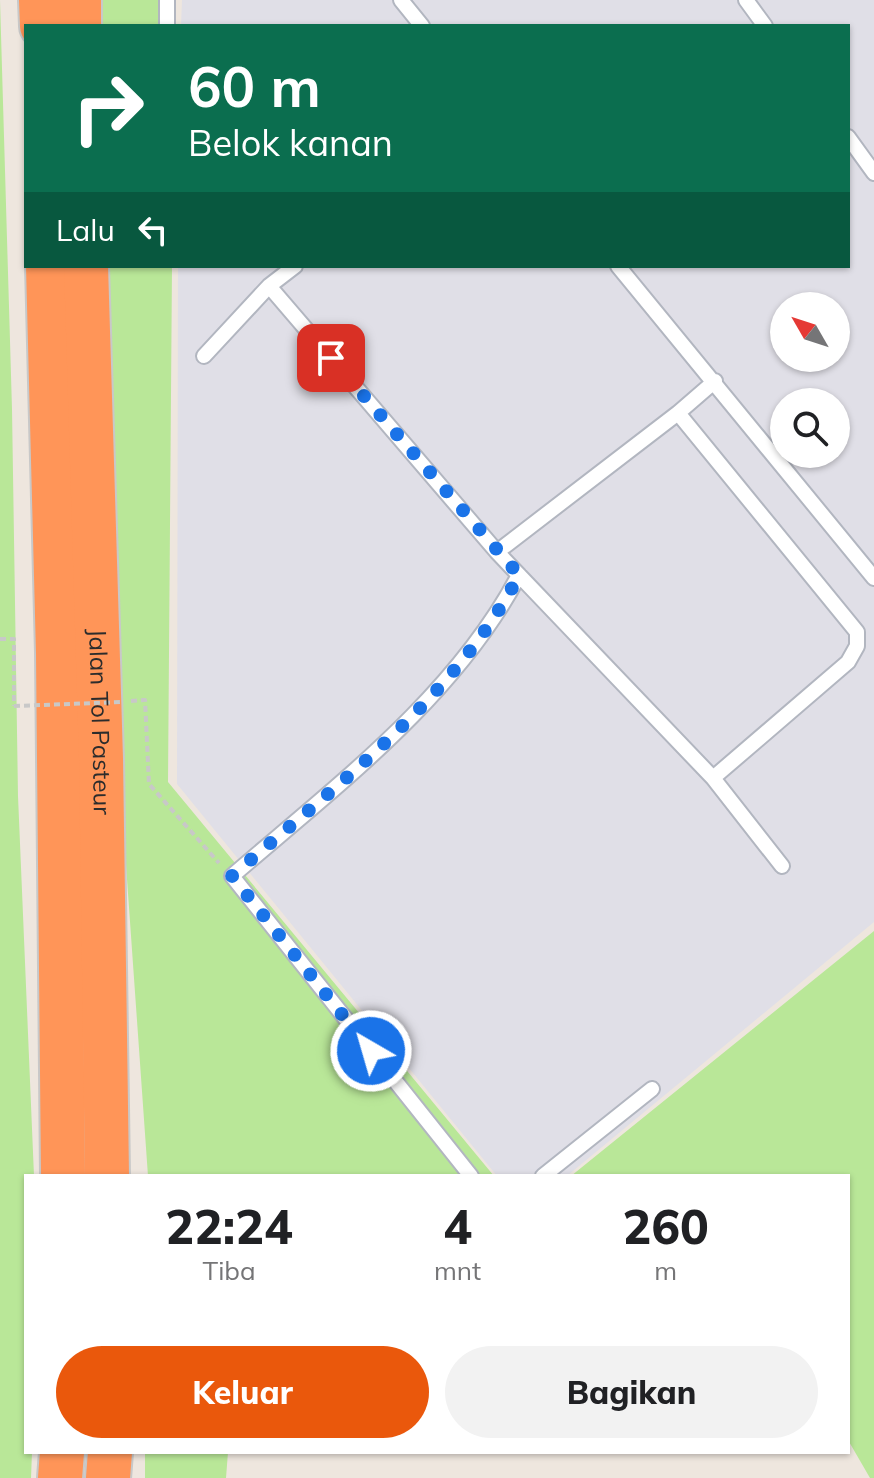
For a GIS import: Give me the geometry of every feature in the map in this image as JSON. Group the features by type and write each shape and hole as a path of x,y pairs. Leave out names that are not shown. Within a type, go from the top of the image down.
{"highway":[{"path":"41,0 42,24"},
{"path":"79,0 79,24"},
{"name":"Jalan Tol Pasteur","path":"48,268 58,653 63,1174"},
{"name":"Jalan Tol Pasteur","path":"86,268 107,1174"},
{"path":"102,912 128,1074 131,1174"},
{"path":"60,1478 62,1454"},
{"path":"108,1478 110,1454"},
{"path":"131,1454 131,1478"}],"lane":[{"path":"167,0 167,24"},
{"path":"401,0 420,24"},
{"path":"746,0 764,24"},
{"path":"850,140 874,173"},
{"path":"204,356 269,286 292,268"},
{"path":"620,268 874,578"},
{"path":"269,286 497,552 713,778 782,866"},
{"path":"497,552 715,381"},
{"path":"678,413 857,632 857,646 848,662 713,778"},
{"path":"469,1174 232,876 350,774 419,707 495,620 519,575"},
{"path":"546,1174 652,1089"}],"path":[{"path":"0,639 14,639 14,706 123,702"},
{"path":"145,700 149,784 232,876"}],"shaded area":[{"path":"182,0 874,0 874,922 569,1174 495,1174 177,784 178,268 850,268 850,24 181,24"}],"green space":[{"path":"0,0 12,409 18,796 34,1174 24,1174 24,1454 32,1454 31,1478 0,1478"},
{"path":"98,0 166,0 166,24 99,24"},
{"path":"105,268 172,268 168,782 492,1174 148,1174 119,766"},
{"path":"874,931 874,1478 870,1478 850,1443 850,1174 573,1174"},
{"path":"145,1454 228,1454 226,1478 145,1478"}],"route":[{"path":"331,358 519,575 495,620 419,707 350,774 232,876 371,1051"}]}
